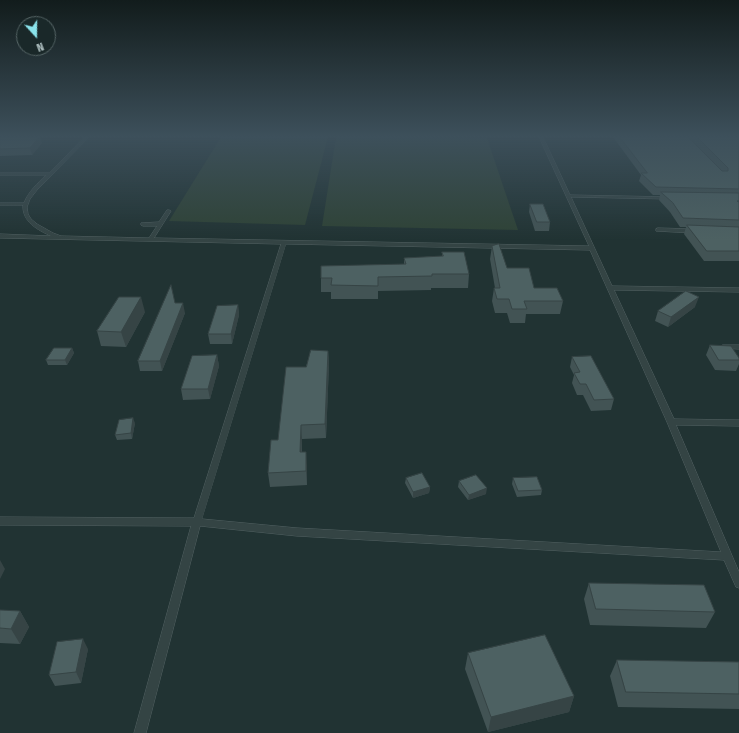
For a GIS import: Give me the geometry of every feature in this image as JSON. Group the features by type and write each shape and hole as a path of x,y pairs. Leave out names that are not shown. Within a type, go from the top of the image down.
{"lane":[{"path":"53,171 28,196 25,204 25,214 31,223 41,230 60,238"},
{"path":"557,171 671,422 739,584"},
{"path":"0,174 50,174"},
{"path":"568,196 677,198"},
{"path":"0,204 25,204"},
{"path":"150,240 168,211"},
{"path":"143,224 160,224"},
{"path":"658,230 702,231"},
{"path":"0,236 284,244 592,248"},
{"path":"140,733 197,522 284,244"},
{"path":"610,288 739,290"},
{"path":"712,346 739,347"},
{"path":"671,422 739,423"},
{"path":"0,521 197,522 297,532 726,556"}],"green space":[{"path":"200,171 319,171 305,225 169,221"},
{"path":"331,171 498,171 518,230 322,226"}],"building":[{"path":"646,171 739,171 739,189 656,187 641,173 647,173"},
{"path":"661,192 739,193 739,201 737,201 739,202 739,220 683,218 673,203"},
{"path":"530,204 543,204 550,222 537,222"},
{"path":"687,225 739,227 739,251 707,251"},
{"path":"499,244 507,268 529,268 534,288 557,288 563,301 524,301 527,309 512,309 509,299 497,299 494,288 500,288 492,246"},
{"path":"442,252 464,252 469,274 432,274 432,276 378,277 378,286 331,285 332,278 321,278 321,266 406,264 404,258 443,256"},
{"path":"171,285 175,303 183,303 160,361 138,361"},
{"path":"686,291 699,297 671,317 658,311"},
{"path":"119,297 141,297 121,332 97,331"},
{"path":"238,305 231,334 208,334 217,306"},
{"path":"710,345 731,346 739,360 719,360"},
{"path":"54,348 72,348 65,360 46,360"},
{"path":"311,350 328,351 325,424 301,425 300,452 306,452 306,471 268,473 271,440 278,440 286,367 306,367"},
{"path":"217,355 208,389 181,389 192,356"},
{"path":"591,356 614,399 594,400 586,384 580,384 574,373 580,372 572,357"},
{"path":"133,418 131,433 115,435 119,420"},
{"path":"422,473 430,487 413,492 406,478"},
{"path":"476,475 487,488 469,495 459,481"},
{"path":"537,477 542,490 518,491 513,478"},
{"path":"589,583 704,585 715,612 596,609"},
{"path":"0,610 20,611 11,629 0,628"},
{"path":"545,635 574,696 491,717 468,653"},
{"path":"83,639 76,672 49,675 57,642"},
{"path":"617,660 739,662 739,694 626,692"}]}
